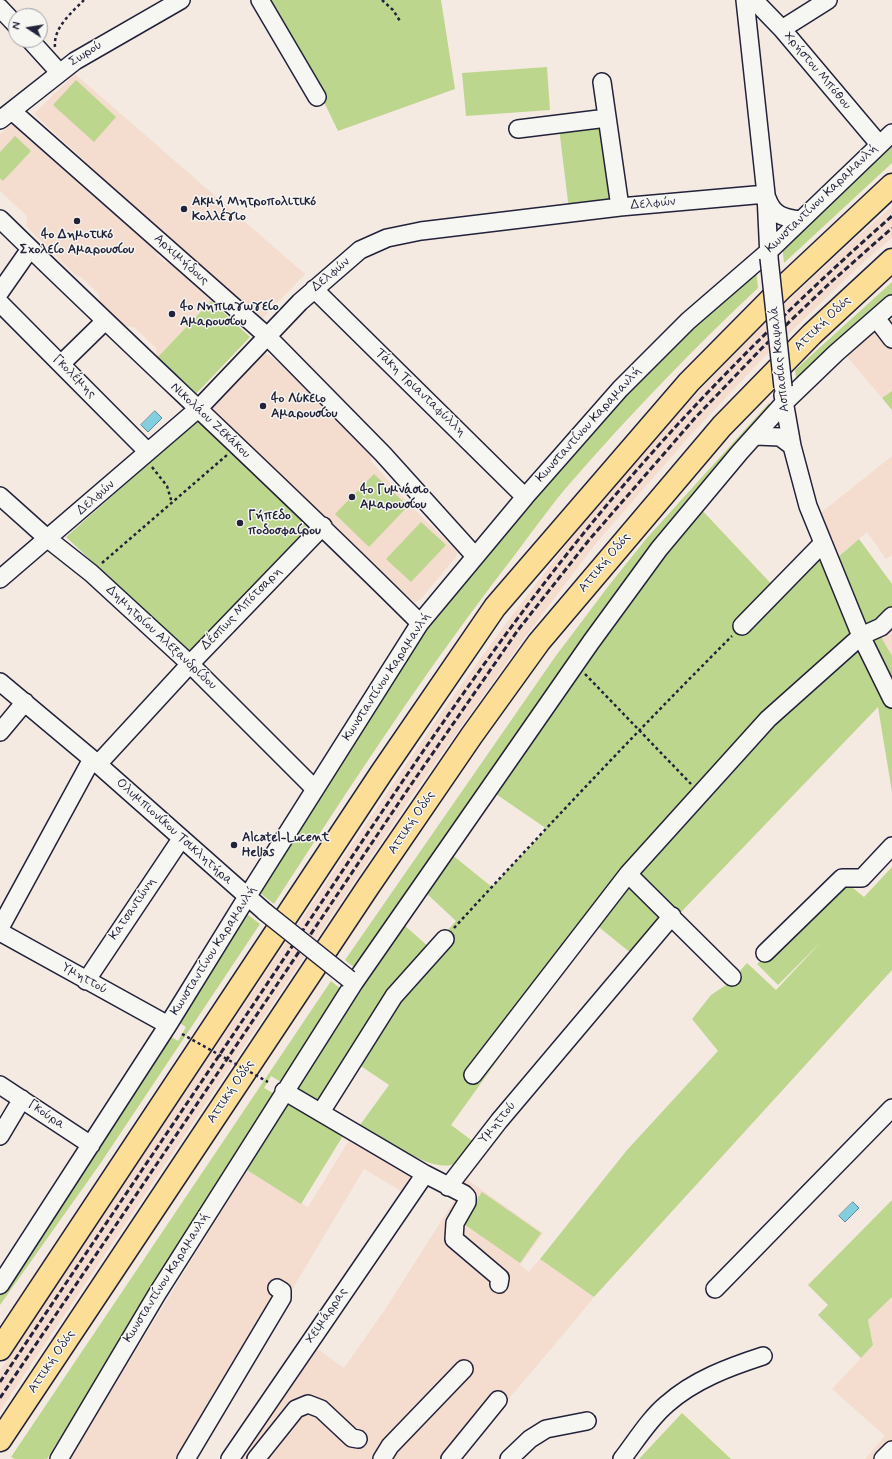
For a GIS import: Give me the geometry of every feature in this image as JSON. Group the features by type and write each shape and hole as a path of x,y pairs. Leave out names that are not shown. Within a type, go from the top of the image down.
{"highway":[{"path":"0,1349 386,765 495,607 689,382 780,290 892,185"},
{"name":"Αττική Οδός","path":"0,1440 368,887 472,735 539,642 722,426 812,334 892,260"}],"street":[{"name":"Σωρού","path":"6,115 59,72 91,50 181,0"},
{"path":"260,0 317,97"},
{"name":"Ασπασίας Καψαλά","path":"745,0 766,194 769,254 783,395 792,446 808,506 861,636 892,699"},
{"name":"Χρήστου Μπόθου","path":"754,0 782,29 879,144"},
{"path":"782,29 828,0"},
{"path":"0,8 8,16"},
{"path":"37,48 59,72"},
{"path":"602,82 620,207"},
{"name":"Αρχιμήδους","path":"6,115 267,336 382,454 475,556"},
{"path":"518,129 607,118"},
{"name":"Κωνσταντίνου Καραμανλή","path":"0,1285 168,1025 420,623 590,421 640,368 688,321 769,254 800,220 892,133"},
{"path":"766,194 770,206 777,214 786,218 800,220"},
{"name":"Δελφών","path":"0,579 199,408 314,289 360,250 387,238 403,233 620,207 766,194"},
{"name":"Νικολάου Ζεκάκου","path":"0,219 105,321 199,408 289,497 323,526 420,623"},
{"path":"0,292 30,248"},
{"name":"Τάκη Τριανταφύλλη","path":"314,289 525,497"},
{"name":"Γκολέμης","path":"0,303 61,364 145,454"},
{"name":"Κωνσταντίνου Καραμανλή","path":"58,1459 157,1294 352,981 575,664 659,549 703,495 756,436 783,395 892,304"},
{"path":"876,318 892,339"},
{"path":"61,364 105,321"},
{"path":"756,436 780,437 792,446"},
{"name":"Δημητρίου Αλεξανδρίδου","path":"0,496 48,539 92,573 190,664 315,789"},
{"name":"Δέσπως Μπότσαρη","path":"0,928 95,761 323,526"},
{"path":"742,626 823,543"},
{"path":"473,1075 628,874 701,795 768,719 861,636 881,627 892,616"},
{"name":"Ολυμπιονίκου Τσικλητήρα","path":"0,682 95,761 180,839 248,898 352,981"},
{"path":"0,732 25,702"},
{"name":"Κατσαντώνη","path":"86,981 180,839"},
{"path":"764,953 842,878 862,878 892,846"},
{"path":"628,874 732,976"},
{"name":"Υμηττού","path":"448,1187 499,1121 672,916"},
{"name":"Υμηττού","path":"0,932 86,981 168,1025"},
{"path":"321,1112 394,996 444,939"},
{"name":"Γκούρα","path":"0,1086 91,1145"},
{"path":"284,1091 425,1174 464,1194 467,1199 464,1209 455,1223 454,1239 500,1278 499,1284"},
{"path":"0,1136 22,1099"},
{"path":"715,1290 892,1108"},
{"name":"Χειμάρρας","path":"230,1459 425,1174"},
{"path":"186,1459 282,1298 282,1290 277,1288"},
{"path":"622,1459 667,1404 694,1385 728,1368 763,1356"},
{"path":"382,1459 390,1446 464,1369"},
{"path":"450,1459 498,1400"},
{"path":"256,1459 296,1409 308,1404 321,1409 352,1438 358,1439"},
{"path":"509,1459 530,1439 546,1429 587,1421"},
{"path":"884,1459 892,1450"}],"path":[{"path":"59,72 55,36 71,13 84,0"},
{"path":"382,0 393,10 400,21"},
{"path":"92,573 238,446"},
{"path":"145,454 167,486 172,503"},
{"path":"444,939 552,821 742,626"},
{"path":"575,664 701,795"},
{"path":"182,1034 268,1082"}],"shaded area":[{"name":"Ακμή Μητροπολιτικό Κολλέγιο","path":"75,74 305,274 261,320 173,243 34,114"},
{"name":"4ο Δημοτικό Σχολείο Αμαρουσίου","path":"16,121 160,252 157,255 166,263 168,261 211,301 157,358 156,348 134,327 124,326 100,302 99,294 81,277 76,276 26,226 27,216 0,191 0,134"},
{"path":"892,206 892,238 867,259 762,359 688,438 597,542 526,636 414,793 0,1411 0,1370 441,713 507,622 579,528 671,421 759,328"},
{"path":"892,307 892,391 882,398 843,352"},
{"name":"4ο Γυμνάσιο Αμαρουσίου","path":"265,353 276,360 366,444 371,451 371,461 410,505 458,553 420,600 415,602 378,570 212,409 210,401 260,354"},
{"path":"892,456 892,555 886,559 867,532 830,564 818,515"},
{"path":"892,624 892,656 880,635"},
{"path":"353,1134 416,1171 403,1192 364,1169 191,1459 69,1459 247,1170 308,1207"},
{"path":"465,1178 543,1233 520,1265 529,1272 540,1259 594,1297 458,1459 238,1459 315,1347 344,1368 386,1308 450,1207"},
{"path":"892,1297 892,1459 865,1459 885,1436 832,1389 873,1345 868,1320"}],"green space":[{"path":"266,0 441,0 455,89 338,131 323,100"},
{"path":"547,67 550,110 466,116 462,73"},
{"path":"76,80 116,117 94,142 53,105"},
{"path":"601,122 612,205 569,210 559,128"},
{"path":"15,136 31,151 3,181 0,178 0,152"},
{"path":"892,142 892,163 784,263 782,245"},
{"path":"756,269 758,288 686,358 640,406 572,481 542,518 420,684 274,904 255,889 406,650 592,428 700,319"},
{"path":"892,282 892,298 797,384 795,370"},
{"path":"211,301 250,337 194,396 157,358"},
{"path":"892,391 892,410 882,398"},
{"path":"769,403 770,411 619,591 565,664 459,816 356,969 345,960 555,657 646,539"},
{"path":"201,417 310,525 191,654 66,537"},
{"path":"374,474 408,506 369,547 335,514"},
{"path":"699,507 777,590 820,548 830,564 859,539 892,584 892,624 880,635 892,656 892,792 878,707 637,958 595,924 451,1125 474,1142 458,1162 448,1165 436,1165 408,1154 360,1125 389,1085 349,1058 322,1104 293,1087 403,924 431,949 456,921 425,892 451,854 492,887 547,829 493,792"},
{"path":"421,522 446,545 411,582 386,559"},
{"path":"892,867 892,970 594,1297 540,1259 627,1150 718,1051 692,1019 711,995 729,983 747,963 776,990 822,941 778,985 757,964 843,880 864,897"},
{"path":"242,910 260,924 100,1164 0,1305 0,1289 165,1033 178,1041 186,1027 173,1019"},
{"path":"331,981 342,990 281,1082 271,1076 264,1088 273,1093 47,1459 15,1459 11,1457"},
{"path":"289,1100 346,1131 301,1204 247,1170"},
{"path":"482,1192 541,1233 520,1263 461,1222"},
{"path":"892,1200 892,1297 868,1320 873,1345 861,1358 818,1315 828,1305 808,1285"},
{"path":"682,1413 731,1459 639,1459"}],"water":[{"path":"155,411 162,418 148,432 141,425"},
{"path":"853,1202 859,1208 845,1222 839,1216"}],"railway":[{"path":"0,1382 405,777 509,629 618,491 692,409 770,329 892,216"},
{"path":"0,1398 408,789 518,630 589,540 695,418 762,348 831,282 892,228"}],"place":[{"name":"Ακμή Μητροπολιτικό Κολλέγιο","path":"184,209"},
{"name":"4ο Δημοτικό Σχολείο Αμαρουσίου","path":"77,221"},
{"name":"4ο Νηπιαγωγείο Αμαρουσίου","path":"172,314"},
{"name":"4ο Λύκειο Αμαρουσίου","path":"263,406"},
{"name":"4ο Γυμνάσιο Αμαρουσίου","path":"352,497"},
{"name":"Γήπεδο ποδοσφαίρου","path":"240,523"},
{"name":"Alcatel-Lucent Hellas","path":"234,845"}]}
